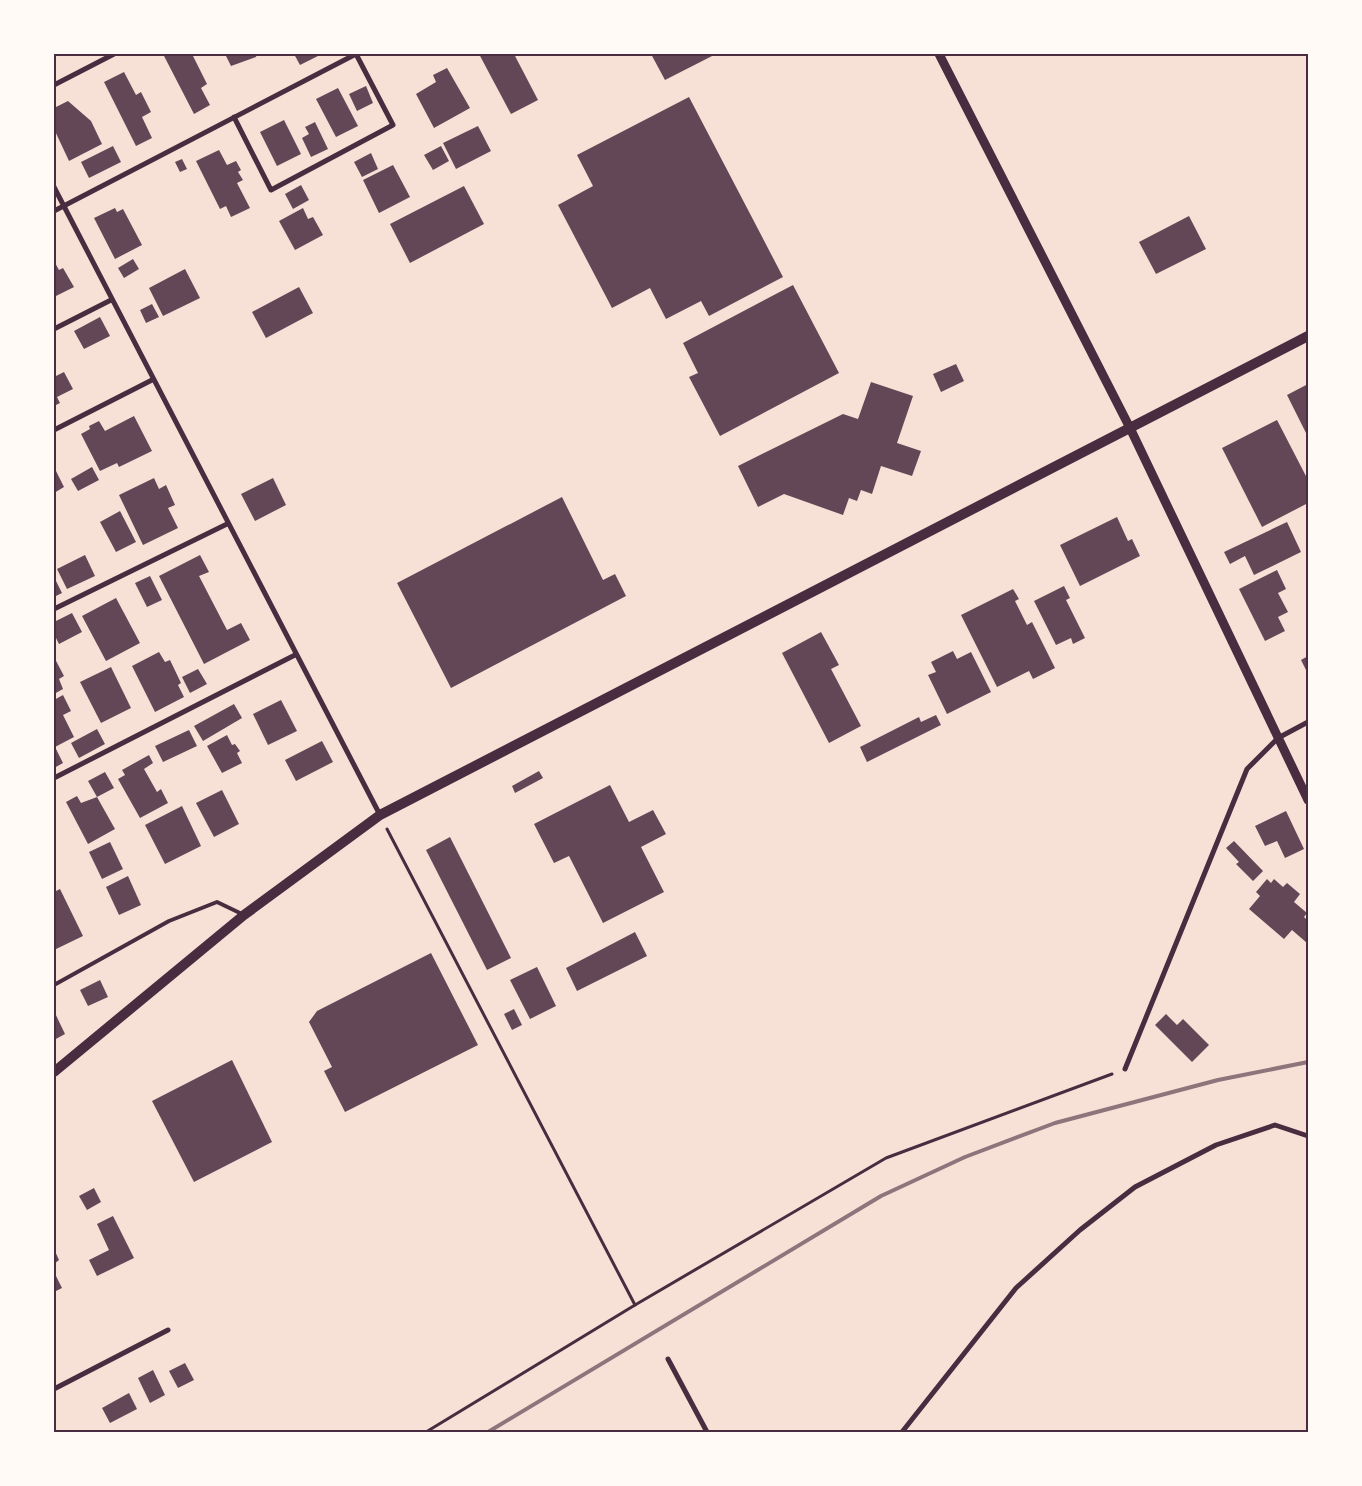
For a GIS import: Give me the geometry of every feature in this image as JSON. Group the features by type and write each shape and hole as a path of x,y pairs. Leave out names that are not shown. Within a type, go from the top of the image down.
{"main road":[{"path":"54,1072 244,915 380,815 1308,336"}],"street":[{"path":"54,85 114,54"},
{"path":"54,211 234,117 356,54 393,125 271,190 234,117"},
{"path":"939,54 1130,428 1308,800"},
{"path":"54,187 152,380 380,815"},
{"path":"54,329 111,300"},
{"path":"54,430 152,380"},
{"path":"54,609 227,524"},
{"path":"54,778 295,655"},
{"path":"1125,1069 1247,769 1278,738 1308,722"},
{"path":"902,1432 1016,1288 1080,1230 1135,1187 1216,1145 1275,1125 1308,1136"},
{"path":"54,1389 168,1330"},
{"path":"668,1359 706,1432"}],"lane":[{"path":"54,986 169,921 217,902 244,915"}],"path":[{"path":"380,815 635,1305"},
{"path":"426,1432 635,1305 886,1158 975,1123 1125,1069"}],"building":[{"path":"163,54 192,54 207,84 201,88 210,105 194,114"},
{"path":"225,54 257,54 256,57 231,66"},
{"path":"294,54 322,54 300,65"},
{"path":"479,54 514,54 538,100 511,114"},
{"path":"651,54 716,54 665,80"},
{"path":"447,68 470,108 434,128 416,94 436,82 433,75"},
{"path":"124,72 136,95 141,92 151,112 142,117 152,138 136,146 104,82"},
{"path":"366,86 373,103 357,111 349,94"},
{"path":"338,88 358,126 336,137 316,99"},
{"path":"689,97 783,277 709,316 701,301 666,319 650,288 612,308 558,205 593,186 577,155"},
{"path":"68,101 91,121 102,144 69,161 54,129 54,108"},
{"path":"284,120 301,154 277,166 260,132"},
{"path":"315,122 328,149 311,157 302,138 309,134 305,127"},
{"path":"478,126 491,151 456,169 443,143"},
{"path":"113,146 121,162 89,178 81,162"},
{"path":"441,146 449,161 433,170 424,155"},
{"path":"219,150 227,165 236,161 241,170 238,172 243,180 237,183 250,208 231,217 226,206 220,209 196,161"},
{"path":"371,153 378,169 362,177 354,162"},
{"path":"182,159 187,169 180,172 175,162"},
{"path":"393,165 410,197 379,213 363,180"},
{"path":"301,185 309,200 293,209 285,194"},
{"path":"464,186 484,224 410,263 390,224"},
{"path":"115,208 117,212 123,209 142,245 115,259 94,218"},
{"path":"303,208 308,219 313,217 323,235 295,250 279,221"},
{"path":"1189,216 1206,249 1156,274 1139,242"},
{"path":"133,259 139,269 124,278 118,268"},
{"path":"54,261 59,270 63,268 74,287 54,297"},
{"path":"185,269 200,298 163,316 149,288"},
{"path":"793,285 839,373 720,436 689,377 698,373 683,343"},
{"path":"299,287 313,313 266,338 252,312"},
{"path":"152,304 159,317 146,323 140,310"},
{"path":"100,317 110,336 84,349 74,331"},
{"path":"956,364 964,381 941,392 933,374"},
{"path":"64,372 73,389 57,397 60,403 54,406 54,377"},
{"path":"871,382 913,396 897,443 921,451 912,476 881,466 872,494 861,490 857,501 849,498 843,515 784,494 758,507 738,466 843,414 858,419"},
{"path":"1308,384 1308,437 1287,395"},
{"path":"134,416 152,451 119,467 117,463 100,471 81,434 90,429 89,426 99,421 105,431"},
{"path":"1277,420 1308,480 1308,503 1262,527 1222,448"},
{"path":"54,467 64,487 54,493"},
{"path":"92,467 99,480 78,491 71,479"},
{"path":"154,478 159,489 166,485 175,505 168,508 178,528 143,545 119,495"},
{"path":"273,478 286,505 255,521 241,494"},
{"path":"562,497 603,580 615,574 626,596 451,688 397,583"},
{"path":"120,511 136,542 116,552 100,522"},
{"path":"1117,517 1128,541 1132,539 1140,556 1080,586 1060,545"},
{"path":"1287,522 1301,552 1254,575 1245,556 1230,564 1224,552"},
{"path":"85,555 95,576 67,589 57,569"},
{"path":"200,555 209,572 199,576 227,630 241,623 250,640 204,664 159,576"},
{"path":"1277,570 1286,589 1278,593 1288,612 1278,617 1285,631 1265,641 1239,589"},
{"path":"150,576 162,600 147,607 135,583"},
{"path":"54,577 62,593 54,597"},
{"path":"1064,586 1070,598 1066,600 1085,638 1073,644 1071,638 1056,645 1034,601"},
{"path":"1013,589 1019,599 1015,601 1027,625 1032,622 1055,668 1033,679 1029,671 997,687 961,615"},
{"path":"116,598 140,643 106,661 82,616"},
{"path":"72,613 82,632 59,644 54,634 54,622"},
{"path":"821,632 839,665 831,669 861,726 829,743 782,653"},
{"path":"953,651 957,659 971,652 991,692 947,714 928,675 936,672 931,662"},
{"path":"159,652 165,662 170,660 181,683 178,685 184,697 155,712 132,666"},
{"path":"1308,656 1308,674 1301,660"},
{"path":"54,657 64,676 59,679 63,689 54,694"},
{"path":"111,667 131,708 101,723 80,682"},
{"path":"198,669 207,684 190,693 182,677"},
{"path":"63,695 71,711 63,715 74,737 55,747 63,763 54,768 54,700"},
{"path":"281,700 297,731 268,745 253,714"},
{"path":"234,704 242,718 203,741 194,726"},
{"path":"936,715 941,725 867,762 860,747 919,717 921,722"},
{"path":"97,729 105,744 79,758 71,743"},
{"path":"189,730 197,746 163,762 155,746"},
{"path":"227,735 232,745 235,744 240,751 237,753 242,763 222,773 207,746"},
{"path":"322,741 333,762 296,781 285,760"},
{"path":"149,755 153,763 144,769 157,792 161,789 168,803 140,818 118,779 125,775 122,770"},
{"path":"539,771 543,778 515,793 512,786"},
{"path":"105,772 114,788 97,797 88,781"},
{"path":"610,785 629,822 653,810 666,834 641,847 664,892 603,923 569,856 554,863 534,824"},
{"path":"222,790 239,824 214,837 196,803"},
{"path":"77,796 81,803 97,797 115,829 88,844 66,802"},
{"path":"182,806 201,846 165,864 145,825"},
{"path":"1286,811 1304,849 1285,858 1277,841 1265,846 1255,826"},
{"path":"450,837 511,958 487,970 426,850"},
{"path":"1234,841 1263,871 1253,881 1236,864 1239,862 1226,848"},
{"path":"110,842 123,869 102,879 89,852"},
{"path":"128,876 141,905 119,915 106,887"},
{"path":"1267,879 1271,883 1274,879 1283,887 1287,883 1300,894 1294,902 1307,913 1304,917 1308,921 1307,943 1292,930 1284,939 1249,909 1260,896 1256,892"},
{"path":"60,889 83,936 54,950 54,892"},
{"path":"635,932 647,956 577,991 566,968"},
{"path":"431,953 478,1045 345,1112 324,1071 332,1067 309,1022 317,1011"},
{"path":"537,967 556,1006 530,1019 510,980"},
{"path":"100,980 108,997 88,1006 80,990"},
{"path":"514,1009 522,1025 512,1030 504,1014"},
{"path":"54,1011 65,1034 54,1040"},
{"path":"1166,1014 1177,1025 1183,1019 1209,1045 1192,1062 1155,1025"},
{"path":"232,1060 272,1142 194,1182 152,1101"},
{"path":"94,1188 101,1202 87,1210 79,1196"},
{"path":"113,1216 134,1258 97,1276 89,1260 109,1250 97,1224"},
{"path":"54,1249 59,1260 54,1264"},
{"path":"54,1272 62,1288 54,1292"},
{"path":"185,1363 194,1380 178,1388 169,1371"},
{"path":"153,1370 165,1395 150,1403 138,1378"},
{"path":"129,1393 137,1409 110,1423 102,1408"}],"railway":[{"path":"488,1432 881,1196 965,1157 1055,1123 1218,1080 1308,1062"}]}
